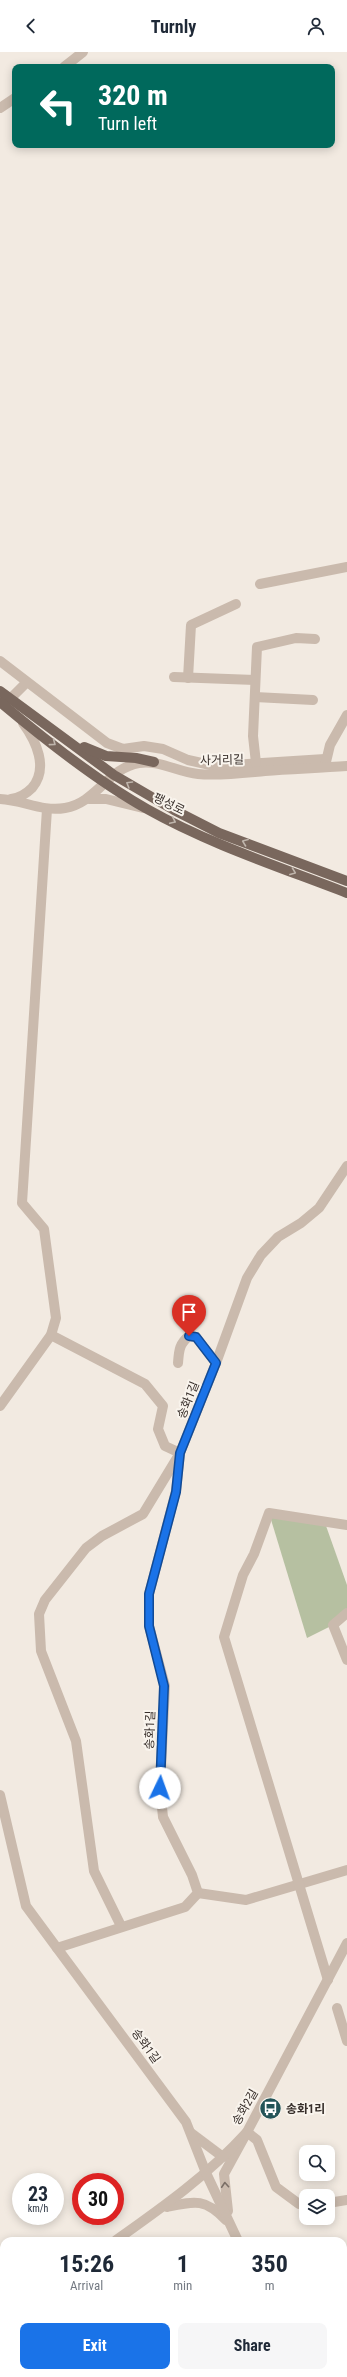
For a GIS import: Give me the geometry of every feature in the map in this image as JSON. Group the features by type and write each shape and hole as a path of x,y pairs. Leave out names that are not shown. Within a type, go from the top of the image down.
{"main road":[{"name":"팽성로","path":"0,690 5,701 20,719 105,782 148,809 247,854 347,893"},
{"name":"팽성로","path":"5,701 74,744 114,775 174,810 219,832 347,881"},
{"path":"74,744 106,756 136,758 154,762"}],"street":[{"path":"68,64 83,52"},
{"path":"0,108 12,100"},
{"path":"260,584 347,567"},
{"path":"188,678 191,625 236,604"},
{"path":"256,763 253,736 257,647 296,638 315,639"},
{"path":"0,661 26,683 117,748 155,747 202,764 325,764 330,745 347,715"},
{"path":"174,677 255,680"},
{"path":"5,701 26,683"},
{"path":"255,697 313,700"},
{"path":"0,799 21,797 30,790 40,773 38,750 20,719"},
{"name":"사거리길","path":"89,799 114,775 137,764 154,762 197,774 325,764 347,766"},
{"path":"11,799 47,810 66,808 89,799 111,800 148,809"},
{"path":"0,1406 51,1335 56,1318 44,1229 22,1203 47,810"},
{"name":"송화1길","path":"198,1894 192,1875 162,1816 160,1788 164,1686 147,1610 150,1587 176,1492 180,1453 216,1363 247,1278 261,1254 278,1237 300,1223 319,1208 347,1166"},
{"path":"51,1335 145,1384 163,1406 158,1429 164,1446 180,1453 143,1514 102,1536 86,1548 45,1600 40,1614 41,1651 76,1741 94,1872 121,1926"},
{"path":"178,1363 179,1350 182,1341 189,1336 196,1337 216,1363"},
{"path":"328,1980 224,1637 243,1575 254,1554 269,1513 347,1525"},
{"path":"347,1613 333,1624 347,1660"},
{"name":"송화1길","path":"0,1795 26,1906 186,2122 206,2173 236,2237"},
{"path":"57,1948 121,1926 185,1907 198,1894 246,1900 347,1870"},
{"name":"송화2길","path":"121,2237 161,2209 206,2173 247,2132 347,1943"},
{"path":"337,2008 344,2021 347,2041"},
{"path":"230,2224 224,2174 247,2132 257,2140 276,2187 299,2204"},
{"path":"190,2133 223,2157"},
{"path":"335,2202 347,2200"},
{"path":"161,2209 193,2201 209,2205 230,2224"}],"green space":[{"path":"269,1513 325,1523 347,1585 347,1613 333,1625 307,1638"}],"place":[{"name":"송화1리","path":"270,2109"}],"route":[{"path":"160,1788 164,1686 160,1663 149,1626 147,1610 149,1594 176,1492 180,1453 216,1363 206,1348 196,1337 189,1336"}]}
